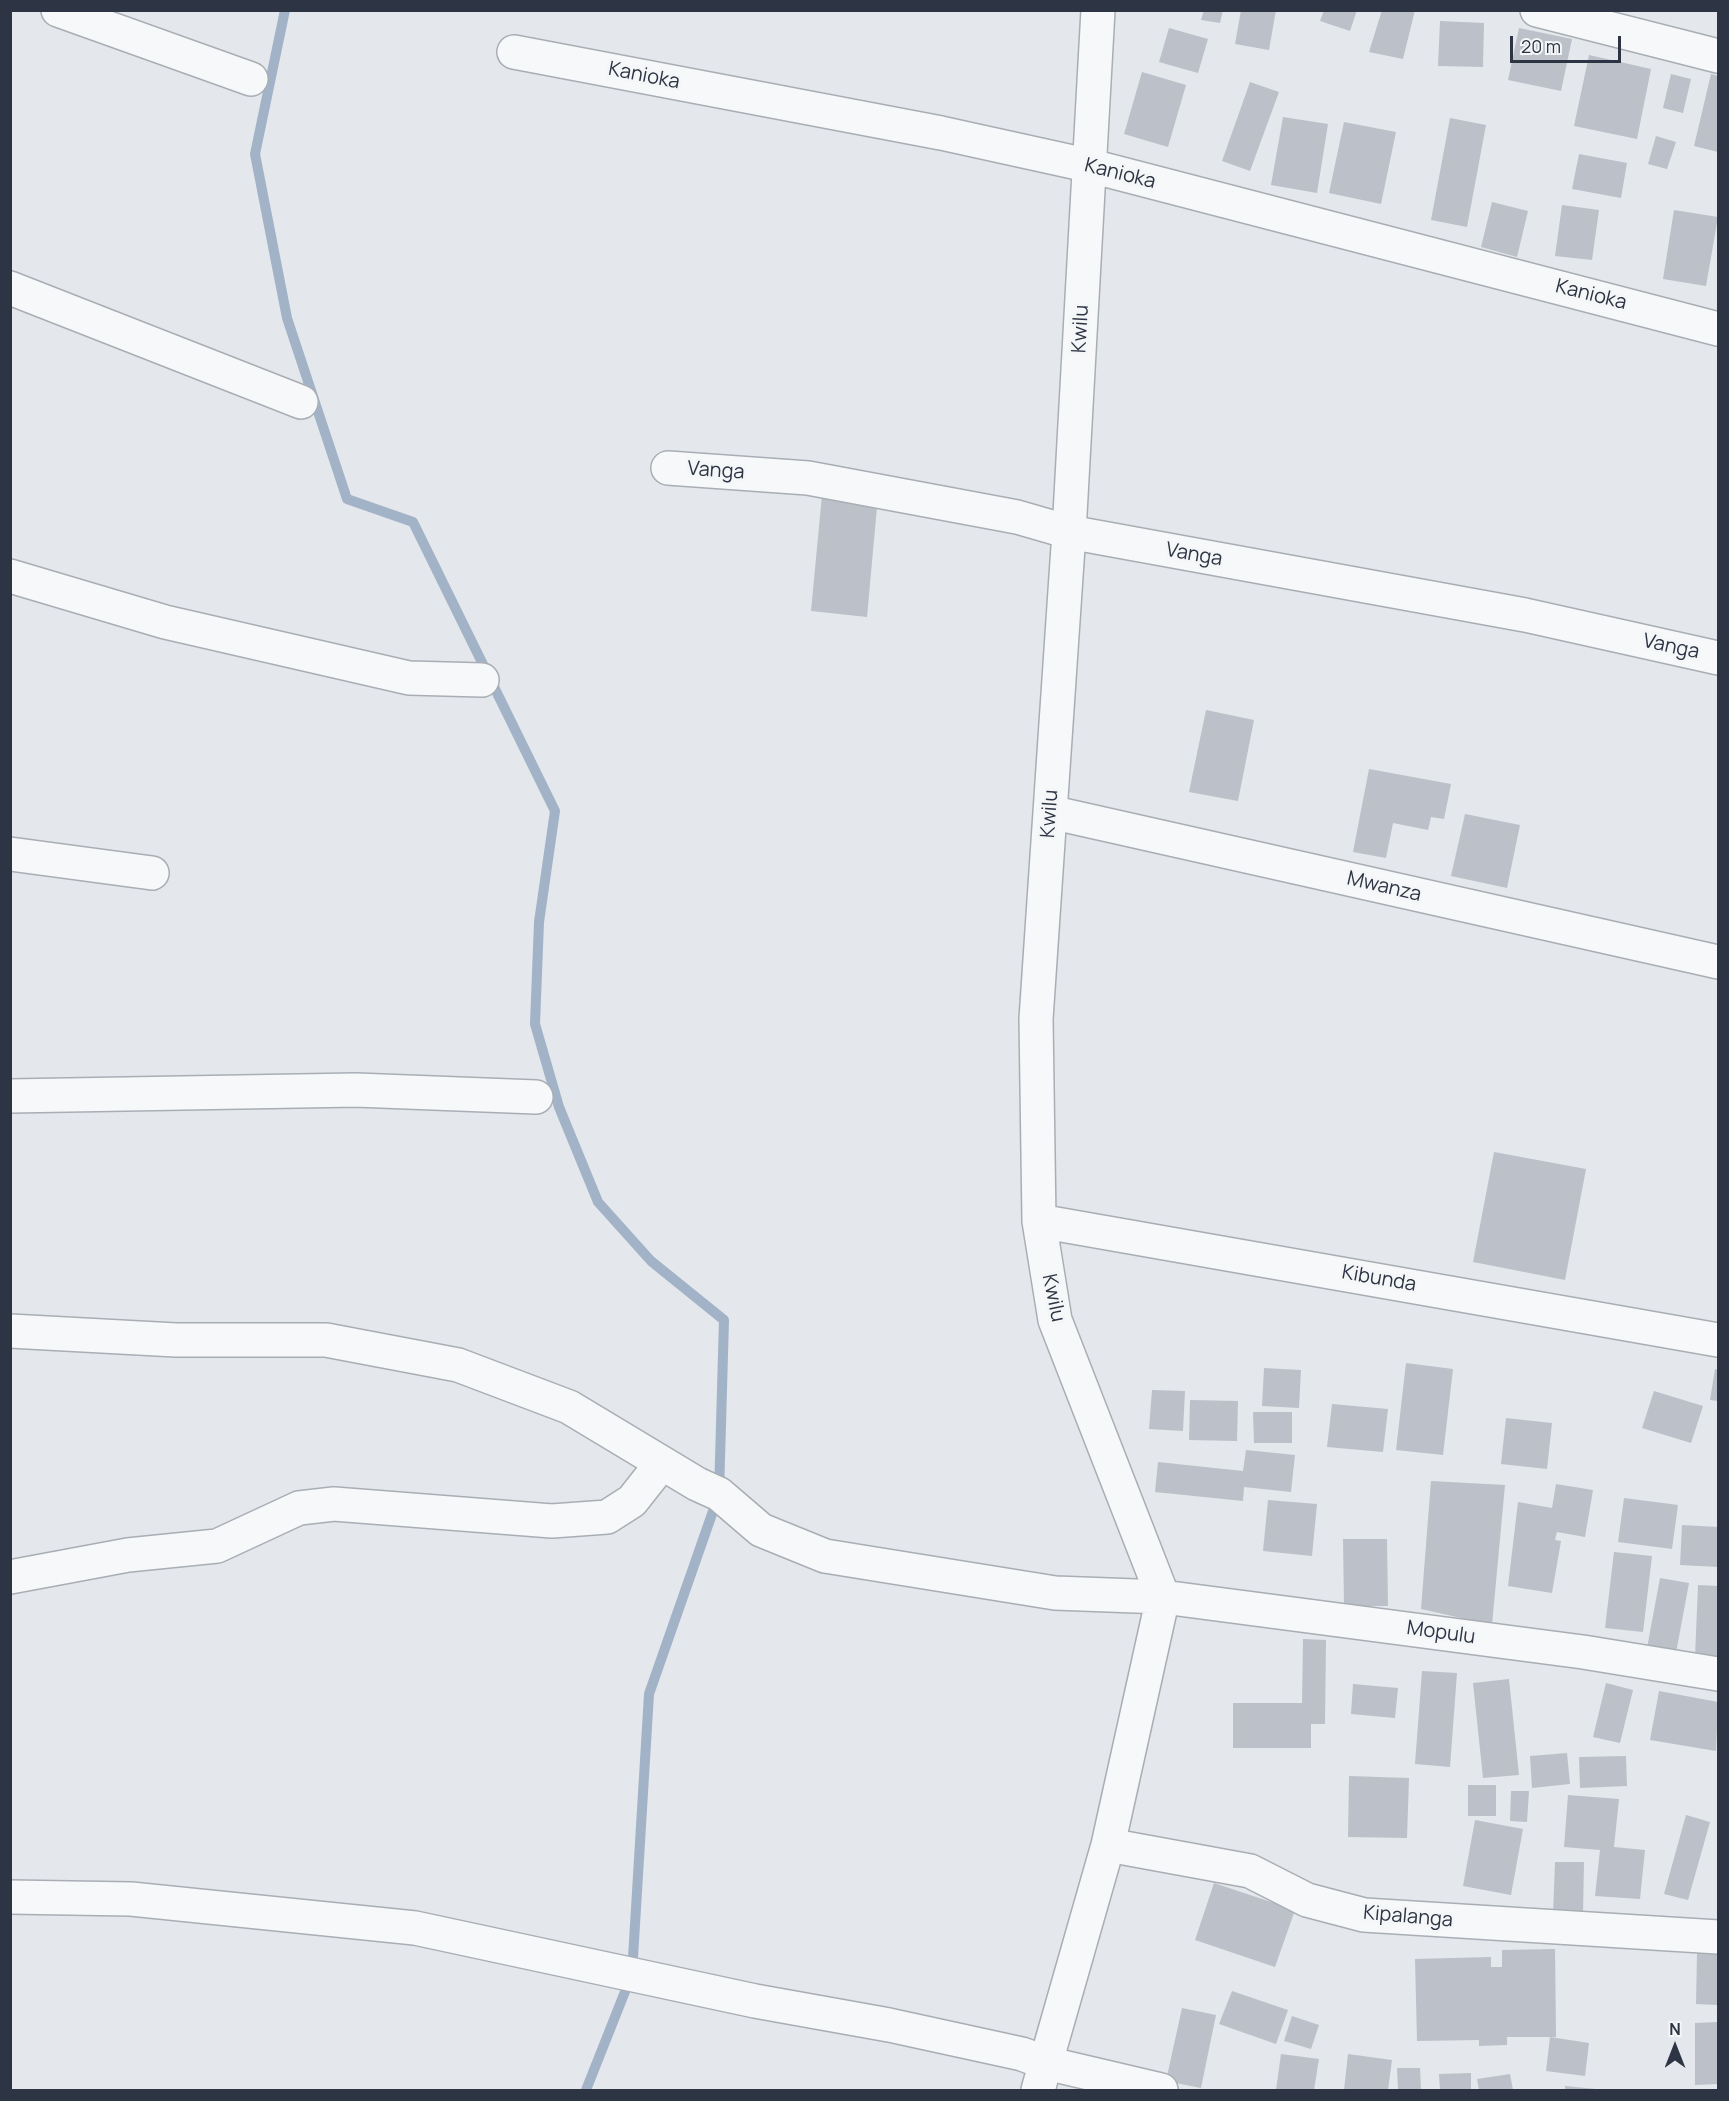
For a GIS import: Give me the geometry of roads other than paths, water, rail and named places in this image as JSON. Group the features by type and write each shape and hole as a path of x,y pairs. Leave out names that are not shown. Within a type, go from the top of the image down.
{"street":[{"path":"58,10 251,79"},
{"name":"Kwilu","path":"1098,10 1069,532 1036,1019 1039,1221 1055,1320 1163,1597"},
{"path":"1537,10 1719,56"},
{"name":"Kanioka","path":"514,52 941,133 1091,166 1719,328"},
{"path":"10,288 301,402"},
{"name":"Vanga","path":"668,468 808,478 1017,517 1069,532 1525,615 1719,658"},
{"path":"10,576 165,622 398,675 482,680"},
{"name":"Mwanza","path":"1050,812 1719,962"},
{"path":"10,854 152,873"},
{"path":"10,1096 356,1090 536,1097"},
{"name":"Kibunda","path":"1039,1221 1719,1340"},
{"name":"Mopulu","path":"10,1331 176,1340 326,1340 458,1365 569,1407 697,1484 719,1494 761,1530 825,1556 1055,1593 1163,1597 1583,1652 1719,1674"},
{"path":"10,1577 128,1555 217,1546 299,1508 334,1504 552,1521 607,1517 632,1501 662,1463"},
{"path":"1042,2077 1108,1845 1163,1597"},
{"name":"Kipalanga","path":"1108,1845 1250,1871 1308,1900 1364,1915 1719,1937"},
{"path":"10,1898 131,1899 415,1928 755,2001 889,2025 1022,2054 1042,2077 1161,2091"}],"waterway":[{"path":"285,10 255,154 287,318 347,499 413,522 555,811 539,922 535,1024 559,1107 598,1202 651,1261 724,1320 719,1494 649,1694 632,1974 586,2090"}]}
